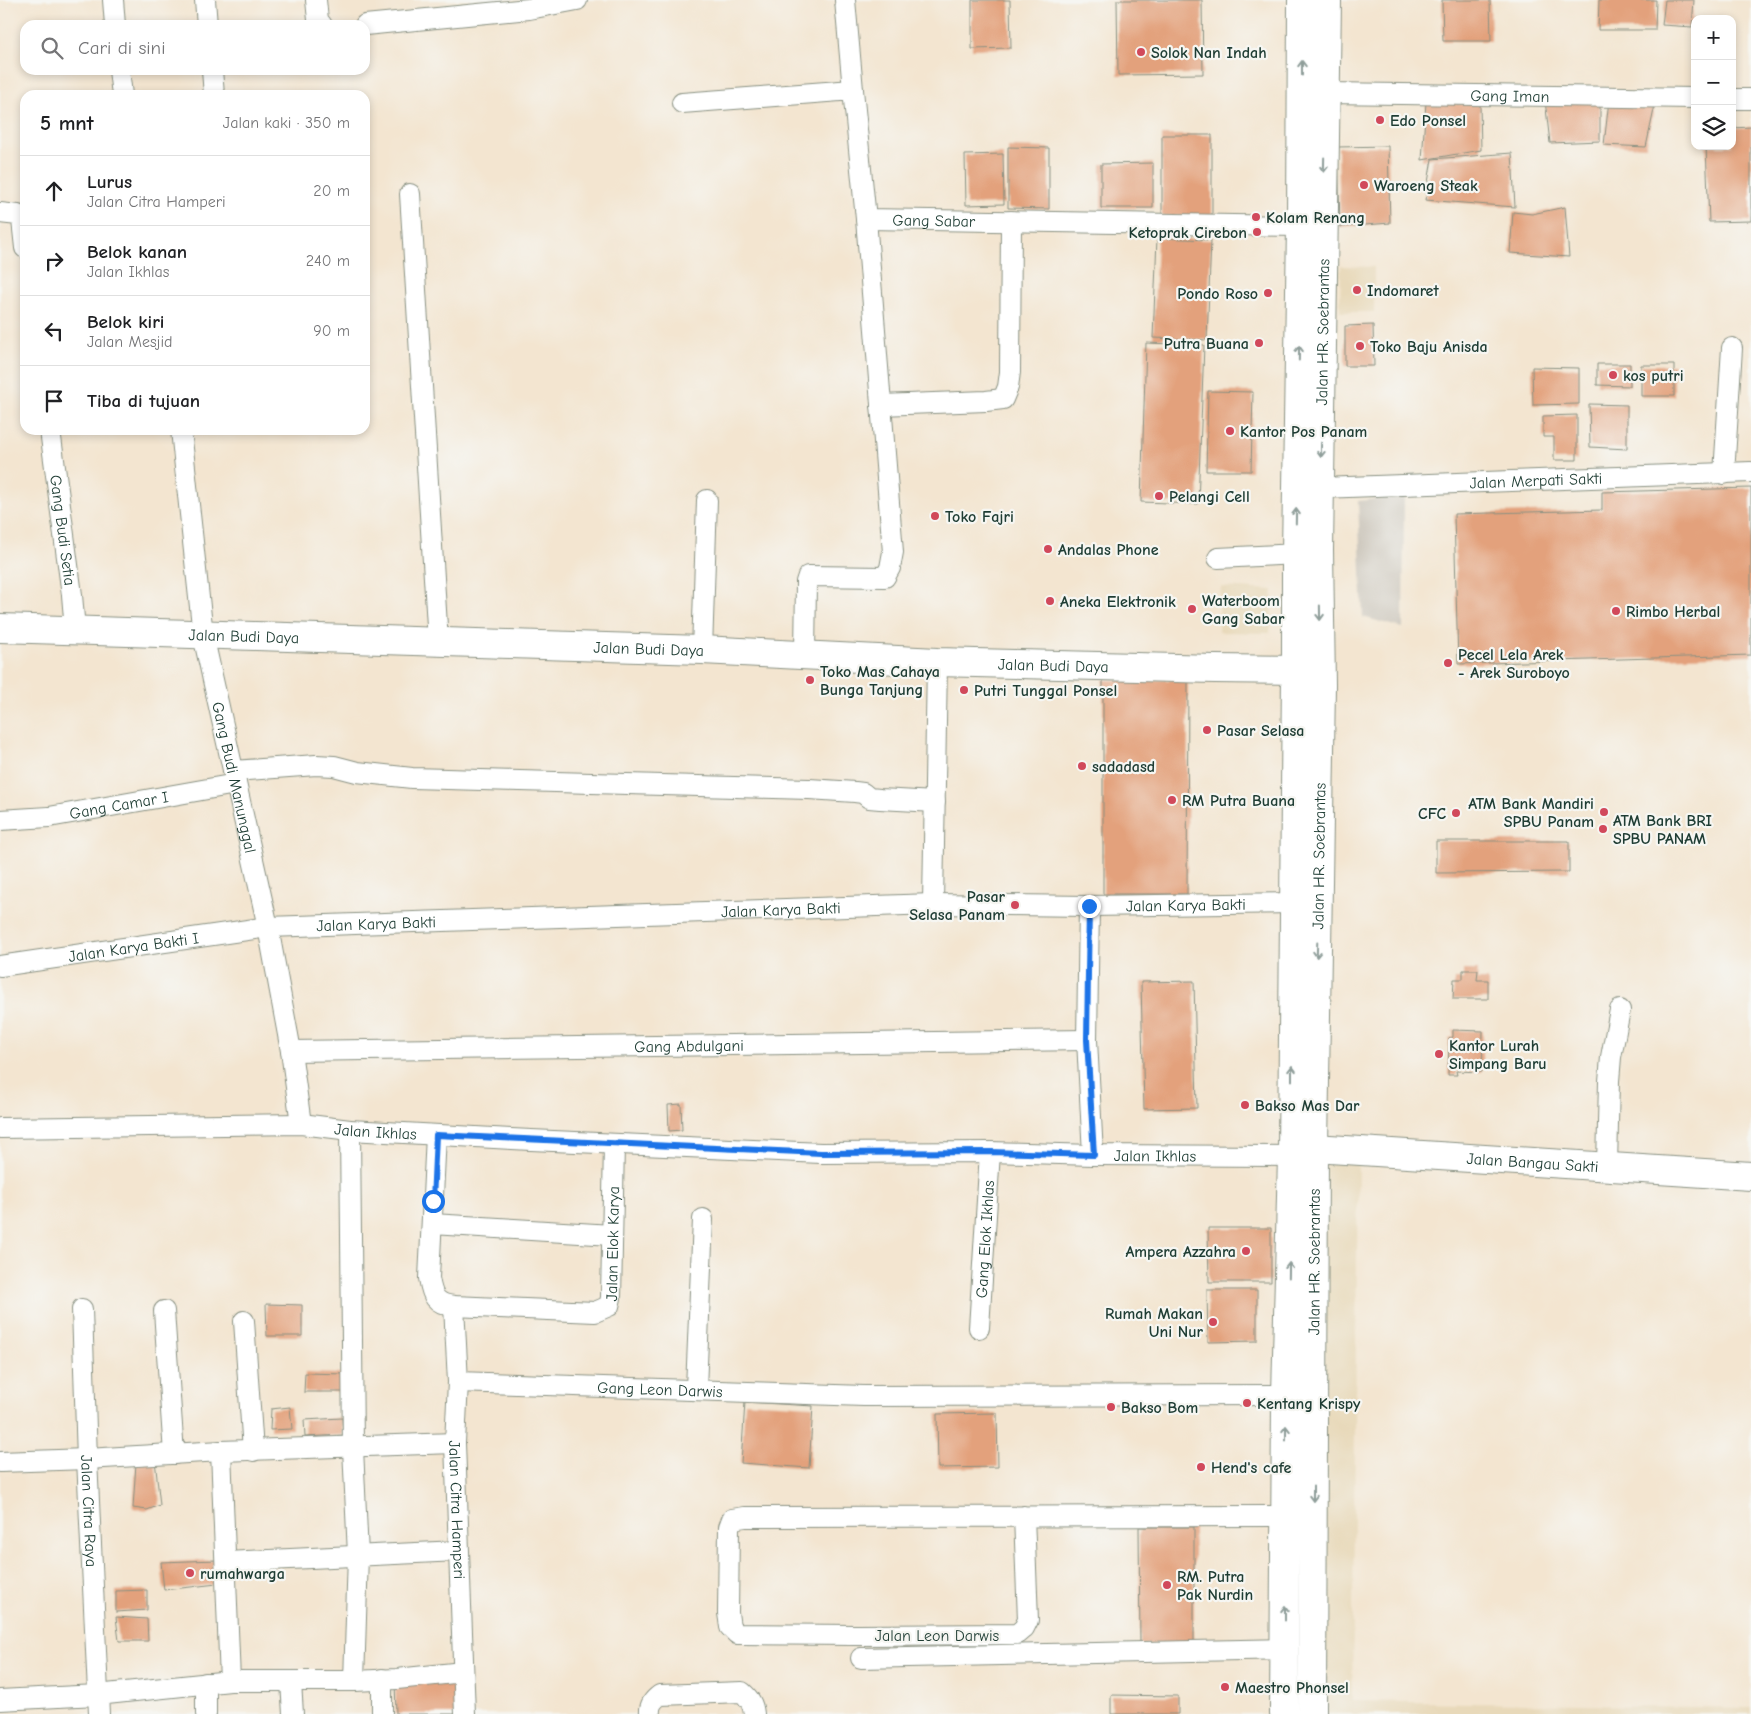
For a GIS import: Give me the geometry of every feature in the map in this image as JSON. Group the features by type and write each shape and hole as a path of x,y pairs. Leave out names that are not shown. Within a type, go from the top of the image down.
{"main road":[{"name":"Jalan HR. Soebrantas","path":"1284,1714 1287,1348 1303,1152 1321,685 1317,109 1302,0"},
{"name":"Jalan HR. Soebrantas","path":"1312,1714 1314,1349 1303,1152 1293,903 1296,554 1301,226 1317,109 1327,0"},
{"name":"Jalan Budi Daya","path":"0,628 702,650 937,662 1296,670"},
{"name":"Jalan Bangau Sakti","path":"1303,1152 1607,1166 1751,1176"},
{"path":"1287,1348 1314,1349"}],"street":[{"path":"112,0 114,20"},
{"path":"205,0 207,20"},
{"path":"316,0 318,20"},
{"path":"370,24 464,7 529,9 577,0"},
{"path":"805,655 806,582 808,576 885,577 890,568 893,552 866,220 845,0"},
{"path":"120,75 122,90"},
{"path":"212,75 214,90"},
{"path":"682,103 853,90"},
{"name":"Gang Iman","path":"1317,109 1691,98"},
{"path":"1736,99 1751,99"},
{"path":"410,194 438,642"},
{"name":"Gang Sabar","path":"866,220 1301,226"},
{"path":"881,406 1002,399 1008,387 1010,372 1012,221"},
{"path":"1724,474 1732,348"},
{"name":"Gang Budi Setia","path":"51,435 75,630"},
{"name":"Gang Budi Manunggal","path":"182,435 203,635 268,927 291,1052 301,1124"},
{"name":"Jalan Merpati Sakti","path":"1321,488 1751,472"},
{"path":"702,650 707,500"},
{"path":"1218,558 1296,554"},
{"path":"933,904 937,662"},
{"name":"Gang Camar I","path":"0,820 49,816 235,778 325,766 334,766 357,772 412,778 809,789 863,793 869,798 874,799 935,802"},
{"name":"Jalan Karya Bakti","path":"268,927 933,904 1089,906 1293,903"},
{"path":"1089,906 1087,1040 1094,1155"},
{"name":"Jalan Karya Bakti I","path":"0,966 268,927"},
{"path":"1607,1166 1609,1081 1620,1010"},
{"name":"Gang Abdulgani","path":"291,1052 1087,1040"},
{"name":"Jalan Ikhlas","path":"0,1128 301,1124 350,1130 436,1135 821,1153 990,1152 1094,1155 1303,1152"},
{"path":"350,1130 353,1448 358,1555 354,1681"},
{"path":"436,1135 429,1278 434,1297 440,1303 454,1306"},
{"name":"Jalan Elok Karya","path":"454,1306 595,1312 606,1309 609,1306 611,1298 614,1144"},
{"name":"Gang Elok Ikhlas","path":"979,1328 990,1152"},
{"path":"696,1389 703,1220"},
{"path":"432,1224 612,1235"},
{"name":"Jalan Citra Hamperi","path":"454,1306 458,1382 455,1443 465,1714"},
{"name":"Jalan Citra Raya","path":"82,1310 98,1705"},
{"path":"164,1311 174,1454"},
{"path":"244,1321 253,1450"},
{"name":"Gang Leon Darwis","path":"458,1382 864,1396 1286,1395"},
{"path":"0,1462 221,1451 353,1448 455,1443"},
{"path":"221,1451 230,1681"},
{"name":"Jalan Leon Darwis","path":"745,1516 1024,1516 1028,1620 1024,1628 1017,1634 737,1634 730,1627 728,1613 729,1527 732,1519 745,1516"},
{"path":"1024,1516 1285,1516"},
{"path":"226,1562 458,1551"},
{"path":"861,1658 1285,1649"},
{"path":"0,1700 98,1705 206,1683 230,1681 354,1681 397,1679 463,1672"},
{"path":"382,1679 382,1714"},
{"path":"291,1682 294,1714"},
{"path":"206,1683 206,1714"},
{"path":"650,1714 649,1708 654,1699 660,1695 742,1692 750,1699 754,1714"}],"shaded area":[{"name":"Indomaret","path":"1341,266 1374,267 1374,312 1340,312"},
{"path":"1404,496 1403,628 1363,617 1358,501"},
{"path":"1221,587 1273,590 1270,633 1218,632"},
{"path":"1325,1159 1358,1160 1352,1701 1751,1708 1751,1714 1323,1714"}],"building":[{"path":"972,0 1010,0 1011,48 972,49"},
{"path":"1117,0 1202,0 1203,74 1118,75"},
{"path":"1442,0 1490,0 1491,41 1443,41"},
{"path":"1599,0 1656,0 1655,30 1598,30"},
{"path":"1665,0 1694,0 1691,27 1662,25"},
{"path":"1545,100 1600,102 1600,141 1550,143"},
{"path":"1609,100 1655,105 1646,147 1604,145"},
{"path":"1426,102 1480,105 1481,150 1422,160"},
{"path":"1751,127 1751,221 1709,222 1706,150 1736,150 1736,128"},
{"path":"1162,135 1212,135 1212,216 1162,216"},
{"name":"Waroeng Steak","path":"1388,146 1390,223 1340,227 1338,147"},
{"path":"1008,147 1049,148 1049,209 1008,208"},
{"path":"1512,153 1515,207 1425,200 1432,159"},
{"path":"1003,154 1004,204 966,205 965,155"},
{"path":"1153,163 1153,208 1101,208 1101,164"},
{"path":"1565,207 1569,257 1510,253 1513,212 1532,214"},
{"path":"1157,238 1211,240 1207,340 1153,338"},
{"name":"Toko Baju Anisda","path":"1373,325 1374,366 1345,366 1345,326"},
{"path":"1146,343 1204,345 1198,504 1141,502"},
{"name":"kos putri","path":"1597,364 1630,364 1630,386 1597,385"},
{"path":"1641,365 1674,365 1674,396 1641,396"},
{"path":"1532,367 1579,368 1579,404 1533,405"},
{"name":"Kantor Pos Panam","path":"1208,391 1253,392 1251,471 1206,471"},
{"path":"1589,404 1627,405 1627,449 1590,447"},
{"path":"1577,415 1577,460 1554,460 1554,437 1543,437 1543,416"},
{"path":"1751,488 1751,655 1458,664 1454,514 1602,510 1602,492"},
{"path":"1103,680 1188,680 1187,894 1103,894"},
{"path":"1436,841 1569,841 1569,872 1436,873"},
{"path":"1463,970 1478,970 1477,980 1488,980 1488,999 1453,999 1454,979 1463,979"},
{"path":"1194,981 1197,1108 1144,1109 1141,982"},
{"path":"1453,1030 1483,1031 1482,1072 1456,1071 1457,1075 1448,1075 1449,1038 1453,1037"},
{"path":"681,1104 682,1130 669,1131 668,1105"},
{"path":"1208,1228 1271,1228 1271,1282 1209,1282"},
{"path":"1207,1290 1257,1290 1257,1341 1208,1342"},
{"path":"266,1304 302,1305 302,1336 267,1336"},
{"path":"305,1373 344,1374 343,1392 304,1392"},
{"path":"745,1402 813,1406 809,1468 741,1463"},
{"path":"290,1407 292,1429 270,1430 271,1409"},
{"path":"997,1413 998,1467 938,1468 937,1414"},
{"path":"342,1418 343,1435 305,1437 304,1420"},
{"path":"155,1460 160,1505 147,1510 133,1508 136,1463"},
{"name":"RM. Putra Pak Nurdin","path":"1139,1527 1194,1527 1194,1643 1140,1645"},
{"name":"rumahwarga","path":"217,1560 217,1584 164,1590 161,1562"},
{"path":"147,1590 147,1610 116,1612 116,1591"},
{"path":"116,1617 147,1619 148,1641 119,1641"},
{"path":"462,1678 463,1714 396,1714 395,1680"},
{"path":"1111,1695 1178,1696 1178,1714 1111,1714"}],"place":[{"name":"Solok Nan Indah","path":"1141,52"},
{"name":"Edo Ponsel","path":"1380,120"},
{"name":"Waroeng Steak","path":"1364,185"},
{"name":"Kolam Renang","path":"1256,217"},
{"name":"Ketoprak Cirebon","path":"1257,232"},
{"name":"Indomaret","path":"1357,290"},
{"name":"Pondo Roso","path":"1268,293"},
{"name":"Putra Buana","path":"1259,343"},
{"name":"Toko Baju Anisda","path":"1360,346"},
{"name":"kos putri","path":"1613,375"},
{"name":"Kantor Pos Panam","path":"1230,431"},
{"name":"Pelangi Cell","path":"1159,496"},
{"name":"Toko Fajri","path":"935,516"},
{"name":"Andalas Phone","path":"1048,549"},
{"name":"Aneka Elektronik","path":"1050,601"},
{"name":"Waterboom Gang Sabar","path":"1192,609"},
{"name":"Rimbo Herbal","path":"1616,611"},
{"name":"Pecel Lela Arek - Arek Suroboyo","path":"1448,663"},
{"name":"Toko Mas Cahaya Bunga Tanjung","path":"810,680"},
{"name":"Putri Tunggal Ponsel","path":"964,690"},
{"name":"Pasar Selasa","path":"1207,730"},
{"name":"sadadasd","path":"1082,766"},
{"name":"RM Putra Buana","path":"1172,800"},
{"name":"ATM Bank Mandiri SPBU Panam","path":"1604,812"},
{"name":"CFC","path":"1456,813"},
{"name":"ATM Bank BRI SPBU PANAM","path":"1603,829"},
{"name":"Pasar Selasa Panam","path":"1015,905"},
{"name":"Kantor Lurah Simpang Baru","path":"1439,1054"},
{"name":"Bakso Mas Dar","path":"1245,1105"},
{"name":"Ampera Azzahra","path":"1246,1251"},
{"name":"Rumah Makan Uni Nur","path":"1213,1322"},
{"name":"Kentang Krispy","path":"1247,1403"},
{"name":"Bakso Bom","path":"1111,1407"},
{"name":"Hend's cafe","path":"1201,1467"},
{"name":"rumahwarga","path":"190,1573"},
{"name":"RM. Putra Pak Nurdin","path":"1167,1585"},
{"name":"Maestro Phonsel","path":"1225,1687"}],"route":[{"path":"433,1201 436,1135 821,1153 990,1152 1094,1155 1087,1040 1089,906"}]}
